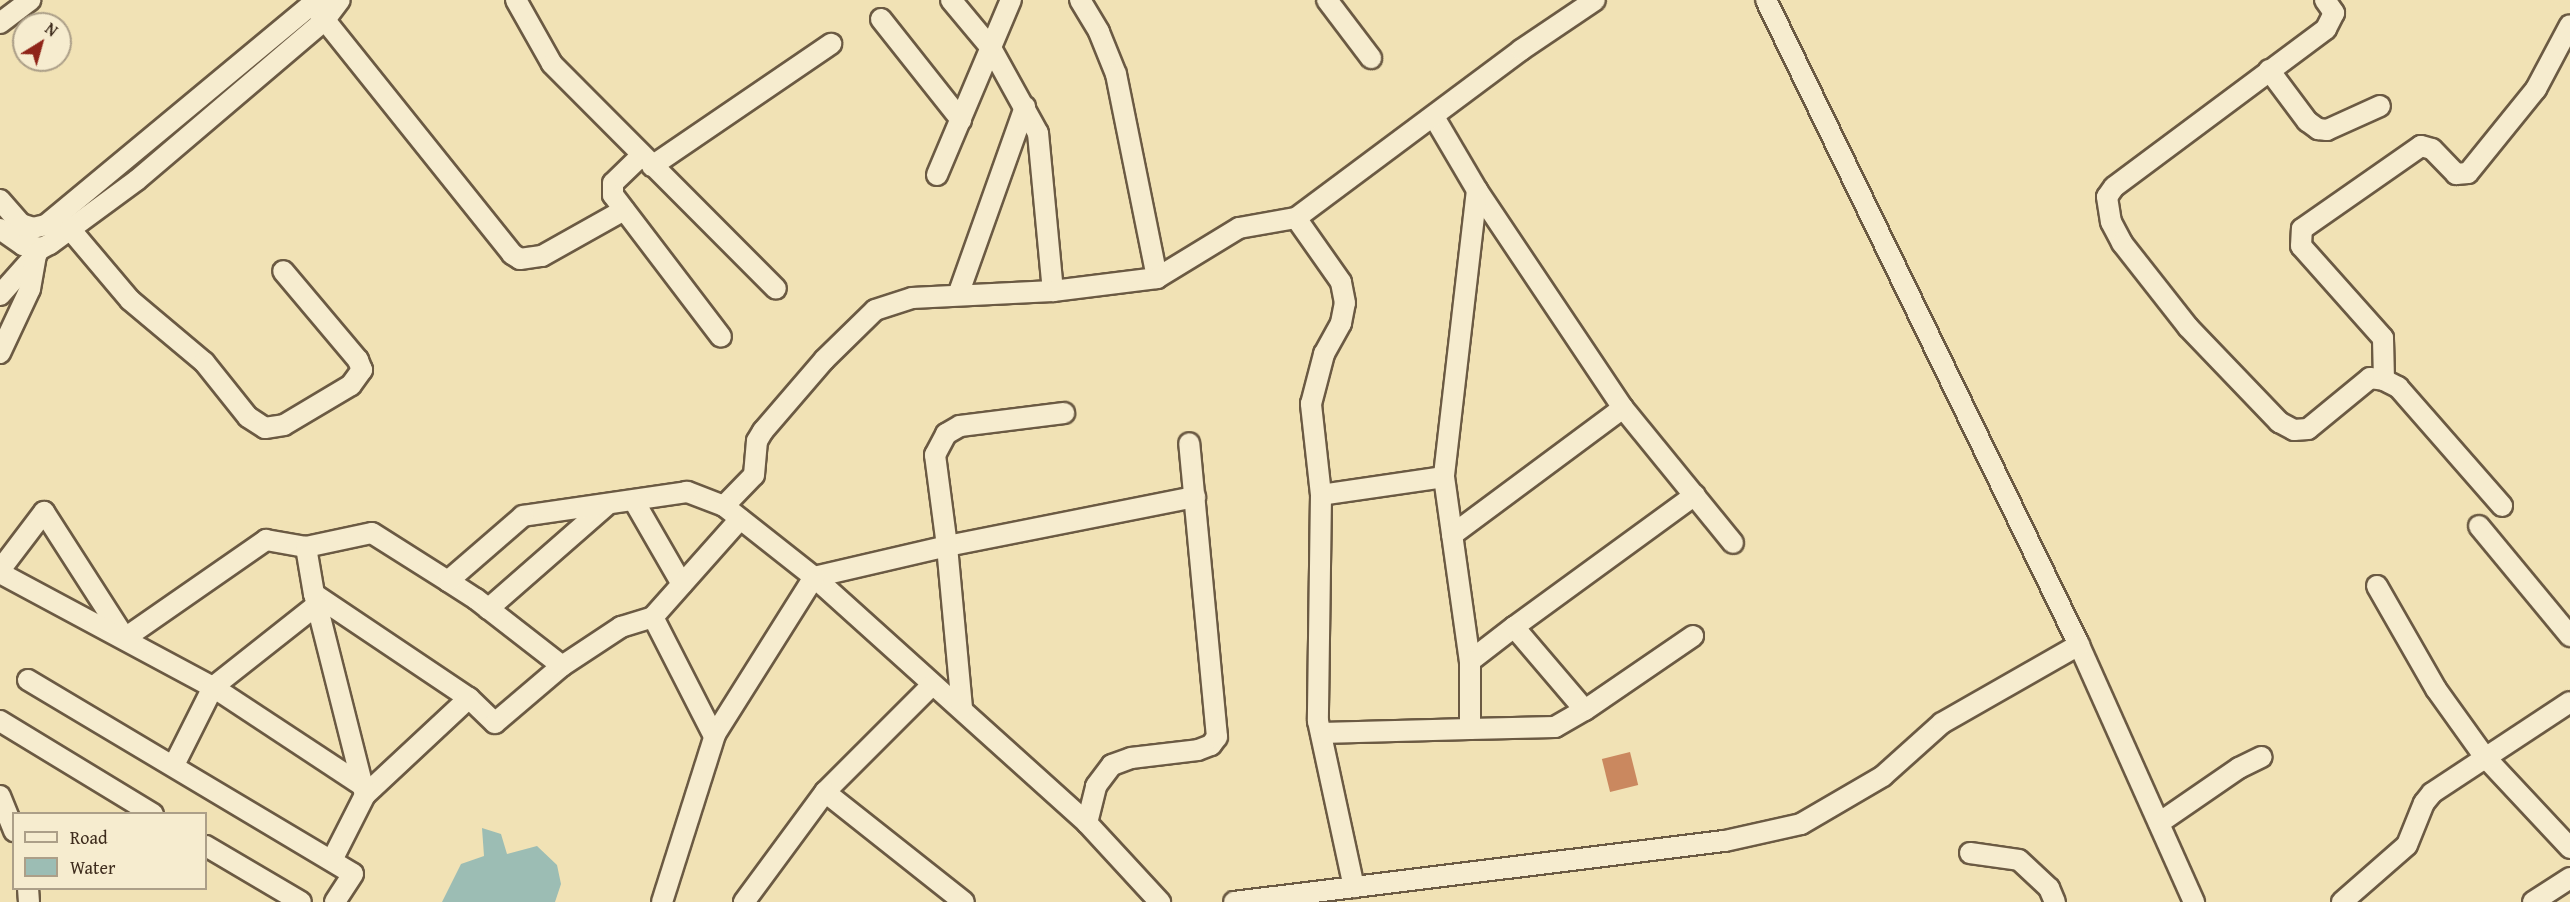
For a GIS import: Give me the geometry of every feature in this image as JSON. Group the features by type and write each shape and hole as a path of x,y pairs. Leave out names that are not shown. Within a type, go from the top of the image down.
{"street":[{"path":"0,22 30,0"},
{"path":"0,295 39,251 137,180 324,21 340,0"},
{"path":"516,0 552,64 646,161 776,289"},
{"path":"951,0 991,48 1038,134 1044,160 1053,291"},
{"path":"938,175 1011,0"},
{"path":"1080,0 1099,32 1116,74 1157,278"},
{"path":"1327,0 1371,58"},
{"path":"724,506 754,475 757,441 763,431 859,323 892,302 958,295 1053,291 1157,278 1239,228 1296,218 1521,50 1595,0"},
{"path":"1766,0 2079,645 2194,902"},
{"path":"2325,0 2334,13 2326,29 2114,187 2108,196 2111,222 2122,243 2188,327 2279,422 2294,430 2308,429 2370,378 2384,380 2398,387 2502,506"},
{"path":"0,200 21,224 33,228 46,225 320,2 324,21 512,254 520,259 542,256 624,210"},
{"path":"881,19 961,120"},
{"path":"2384,380 2383,338 2301,246 2301,229 2421,146 2432,149 2456,174 2468,173 2535,89 2570,25"},
{"path":"721,337 613,195 612,186 646,161 831,44"},
{"path":"2269,70 2307,121 2318,129 2327,130 2380,106"},
{"path":"958,295 1025,107"},
{"path":"1434,117 1477,190 1623,408 1734,543"},
{"path":"1470,729 1470,661 1444,477 1477,190"},
{"path":"1296,218 1341,282 1345,303 1341,323 1324,354 1311,404 1321,495 1321,734 1354,887"},
{"path":"0,352 30,289 46,225"},
{"path":"0,228 23,245 39,251"},
{"path":"70,229 130,300 204,362 248,417 265,428 284,425 357,381 362,370 358,360 284,271"},
{"path":"1452,535 1623,408"},
{"path":"962,708 947,546 934,469 935,455 946,434 981,421 1064,413"},
{"path":"1087,823 1095,786 1112,765 1131,758 1198,750 1211,745 1217,737 1189,443"},
{"path":"1321,495 1444,477"},
{"path":"448,581 523,516 687,492 724,506 814,577 932,686 962,708 1087,823 1160,902"},
{"path":"1470,661 1695,495"},
{"path":"653,617 714,736 814,577 947,546 1195,497"},
{"path":"634,501 682,584"},
{"path":"488,609 607,505"},
{"path":"125,638 44,512 0,571 213,687 364,790"},
{"path":"315,600 469,698 495,723 562,666 621,627 653,617 740,519"},
{"path":"2479,526 2570,636"},
{"path":"125,638 266,540 306,547 372,532 488,609 562,666"},
{"path":"306,547 315,600 364,790"},
{"path":"2378,586 2436,689 2484,756 2570,848"},
{"path":"174,765 213,687 315,600"},
{"path":"1514,627 1585,710"},
{"path":"1321,734 1555,727 1585,710 1693,636"},
{"path":"1234,902 1328,896 1354,887 1725,841 1801,824 1882,776 1942,723 2079,645"},
{"path":"27,680 174,765 212,792 353,874 335,902"},
{"path":"752,899 825,792 932,686"},
{"path":"332,860 364,790 469,698"},
{"path":"2342,902 2407,845 2424,803 2432,793 2484,756 2566,712"},
{"path":"0,721 151,812"},
{"path":"662,902 716,732"},
{"path":"2159,823 2239,768 2262,758"},
{"path":"825,792 964,902"},
{"path":"0,796 12,826"},
{"path":"207,847 301,902"},
{"path":"1970,853 2019,860 2049,888 2055,902"},
{"path":"2533,902 2570,878"}],"water":[{"path":"482,828 501,834 507,854 537,846 557,865 561,884 555,902 442,902 461,864 484,856"}],"building":[{"path":"1630,752 1638,785 1610,792 1602,759"}]}
